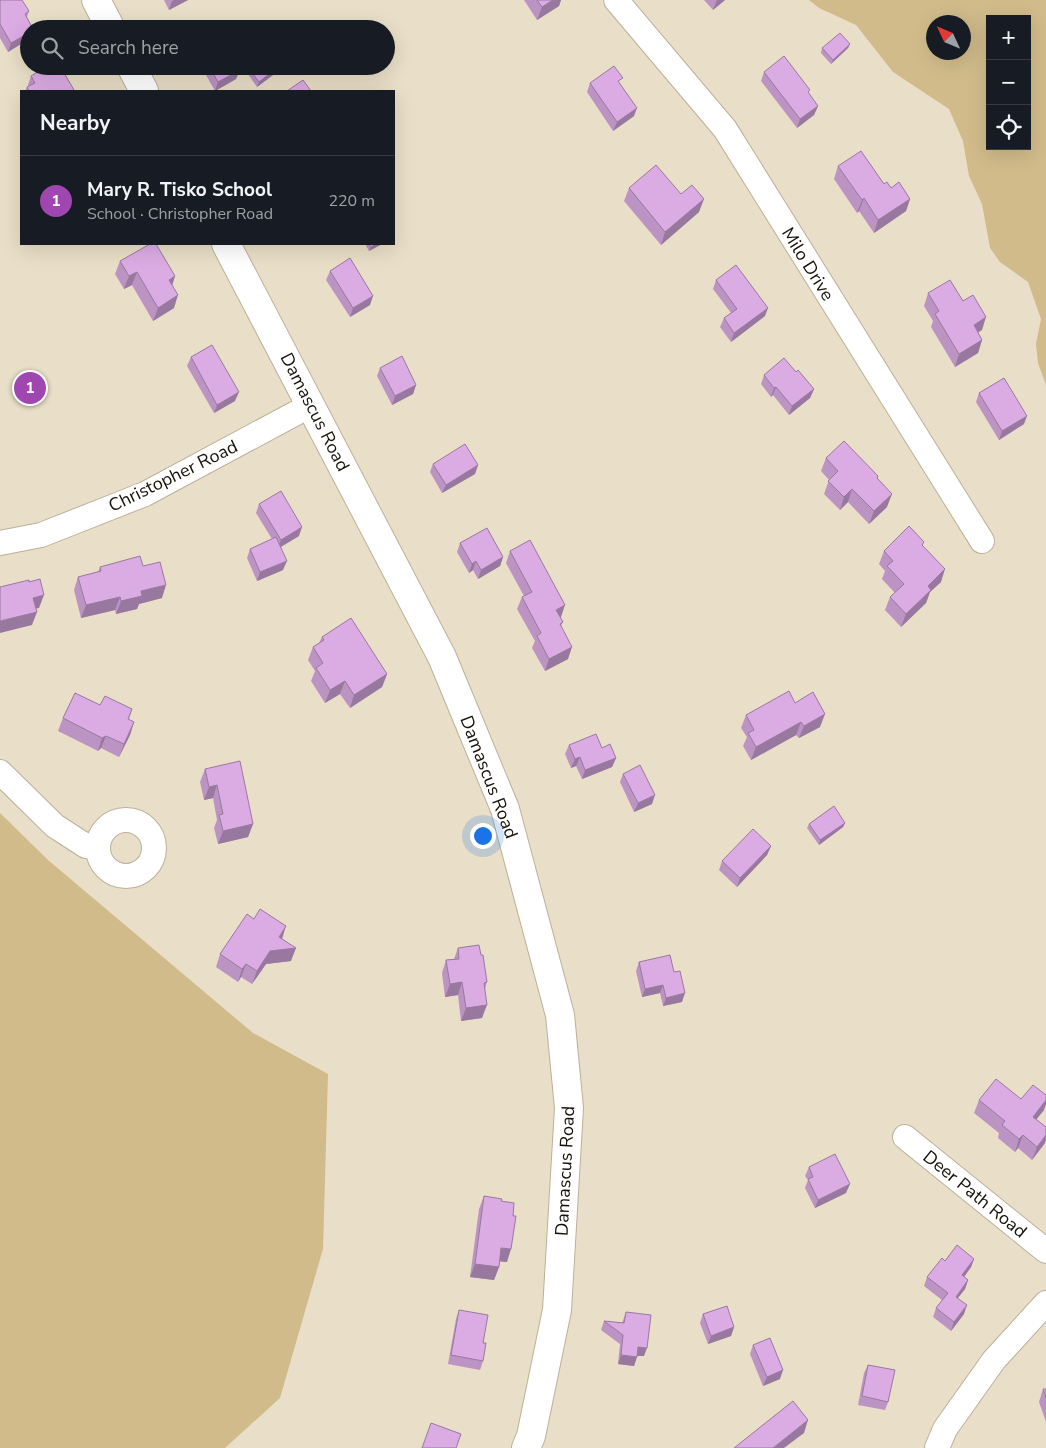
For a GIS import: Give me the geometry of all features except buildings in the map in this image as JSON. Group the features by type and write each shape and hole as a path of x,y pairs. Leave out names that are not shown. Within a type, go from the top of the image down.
{"street":[{"path":"96,0 106,20"},
{"name":"Milo Drive","path":"616,0 725,129 982,541"},
{"path":"136,75 143,90"},
{"name":"Damascus Road","path":"227,245 442,657 506,810 560,1015 569,1108 557,1310 532,1436 526,1448"},
{"name":"Christopher Road","path":"0,543 41,535 145,494 311,405"},
{"path":"0,772 55,826 86,846 98,848"},
{"name":"Deer Path Road","path":"905,1137 1046,1251"},
{"path":"937,1448 945,1429 994,1360 1046,1304"}],"shaded area":[{"path":"809,0 1046,0 1046,385 1038,363 1036,344 1041,319 1028,282 1000,262 990,248 982,204 969,176 963,141 949,109 893,72 856,25 819,8"},
{"path":"0,813 48,860 253,1033 328,1074 323,1249 280,1398 225,1448 0,1448"}],"place":[{"name":"Mary R. Tisko School","path":"30,388"}]}
